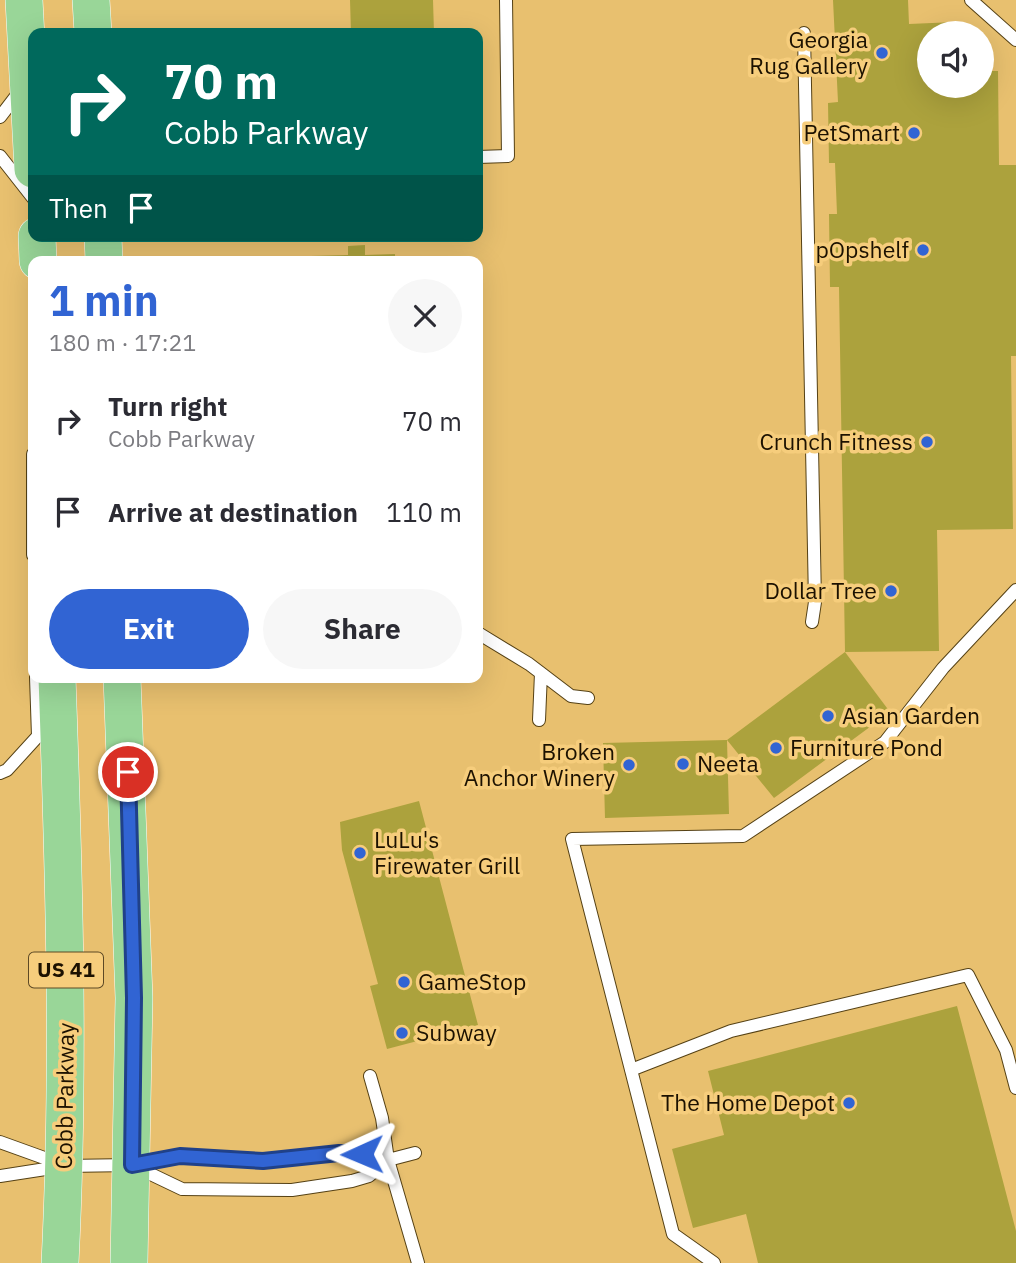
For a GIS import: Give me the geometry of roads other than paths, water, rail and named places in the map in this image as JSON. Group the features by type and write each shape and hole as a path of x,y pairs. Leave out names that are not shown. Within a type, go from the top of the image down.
{"main road":[{"path":"24,0 28,79"},
{"path":"91,0 93,28"},
{"name":"Cobb Parkway","path":"57,683 65,909 65,1166 60,1263"},
{"name":"US 41","path":"122,683 134,998 129,1263"}],"lane":[{"path":"483,157 508,156 506,0"},
{"path":"971,0 1016,40"},
{"path":"804,33 816,602 812,622"},
{"path":"0,117 28,79"},
{"path":"0,156 28,192"},
{"path":"714,1263 673,1234 572,839 743,836 885,742 943,668 1016,590"},
{"path":"483,636 541,673 571,696 588,698"},
{"path":"539,720 541,673"},
{"path":"0,773 7,770 38,736 36,683"},
{"path":"631,1070 731,1031 968,975 1006,1050 1016,1088"},
{"path":"370,1076 388,1160 418,1263"},
{"path":"0,1142 65,1166"},
{"path":"0,1176 65,1166 132,1165 180,1156 263,1161 339,1153 362,1154 388,1160"},
{"path":"132,1165 183,1189 273,1191 352,1181 369,1176 388,1160 415,1153"}],"place":[{"name":"Georgia Rug Gallery","path":"882,53"},
{"name":"PetSmart","path":"914,133"},
{"name":"pOpshelf","path":"923,250"},
{"name":"Crunch Fitness","path":"927,442"},
{"name":"Dollar Tree","path":"891,591"},
{"name":"Asian Garden","path":"828,716"},
{"name":"Furniture Pond","path":"776,748"},
{"name":"Neeta","path":"683,764"},
{"name":"Broken Anchor Winery","path":"629,765"},
{"name":"LuLu's Firewater Grill","path":"360,853"},
{"name":"GameStop","path":"404,982"},
{"name":"Subway","path":"402,1033"},
{"name":"The Home Depot","path":"849,1103"}]}
